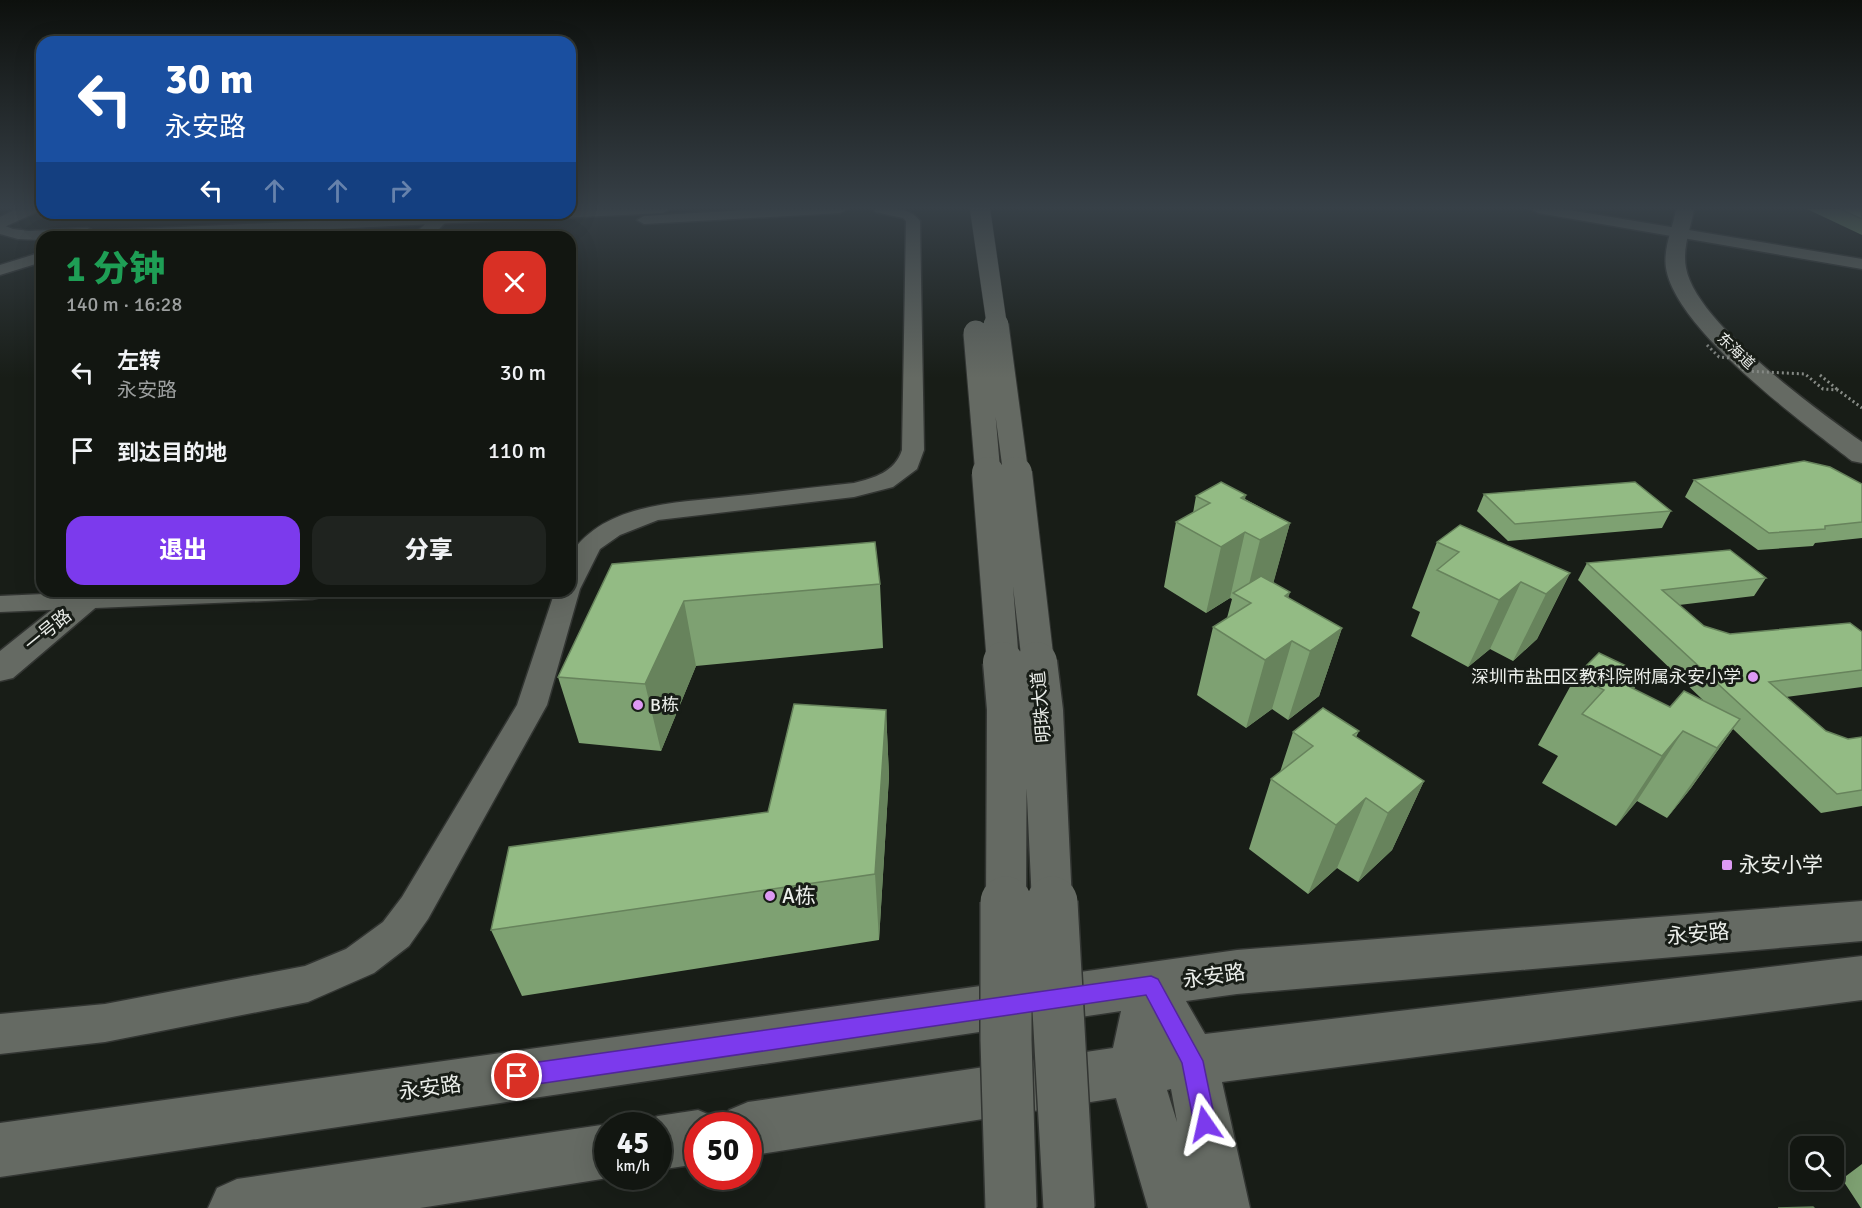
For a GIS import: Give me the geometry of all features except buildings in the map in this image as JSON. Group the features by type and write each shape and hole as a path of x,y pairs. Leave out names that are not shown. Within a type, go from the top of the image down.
{"street":[{"path":"0,270 15,265"},
{"path":"576,565 588,546 602,533 654,513 854,490 885,482 909,464 913,450 913,265"},
{"name":"明珠大道","path":"969,265 986,435 1007,709 1006,1040 1011,1208"},
{"name":"明珠大道","path":"988,265 1012,435 1043,711 1058,1044 1069,1208"},
{"name":"东海道","path":"1681,265 1677,272 1696,308 1716,333 1767,380 1862,455"},
{"name":"东海道","path":"1699,265 1705,286 1722,312 1775,367 1862,437"},
{"path":"0,604 79,597"},
{"name":"一号路","path":"0,669 89,597"},
{"path":"0,1034 105,1023 308,984 360,961 396,934 415,908 532,705 566,597"},
{"name":"永安路","path":"0,1150 1236,972 1862,921"},
{"path":"762,1127 1192,1061 1862,978"},
{"path":"1151,986 1192,1061 1221,1208"},
{"path":"1151,986 1134,1070 1177,1208"},
{"path":"237,1208 594,1153"}],"path":[{"path":"1707,345 1719,357 1731,358 1745,371 1805,374 1823,389 1838,390"},
{"path":"1820,375 1862,408"}],"place":[{"name":"深圳市盐田区教科院附属永安小学","path":"1753,677"},
{"name":"B栋","path":"638,705"},
{"name":"永安小学","path":"1727,865"},
{"name":"A栋","path":"770,896"}],"route":[{"path":"517,1076 1151,986 1192,1061 1205,1124"}]}
